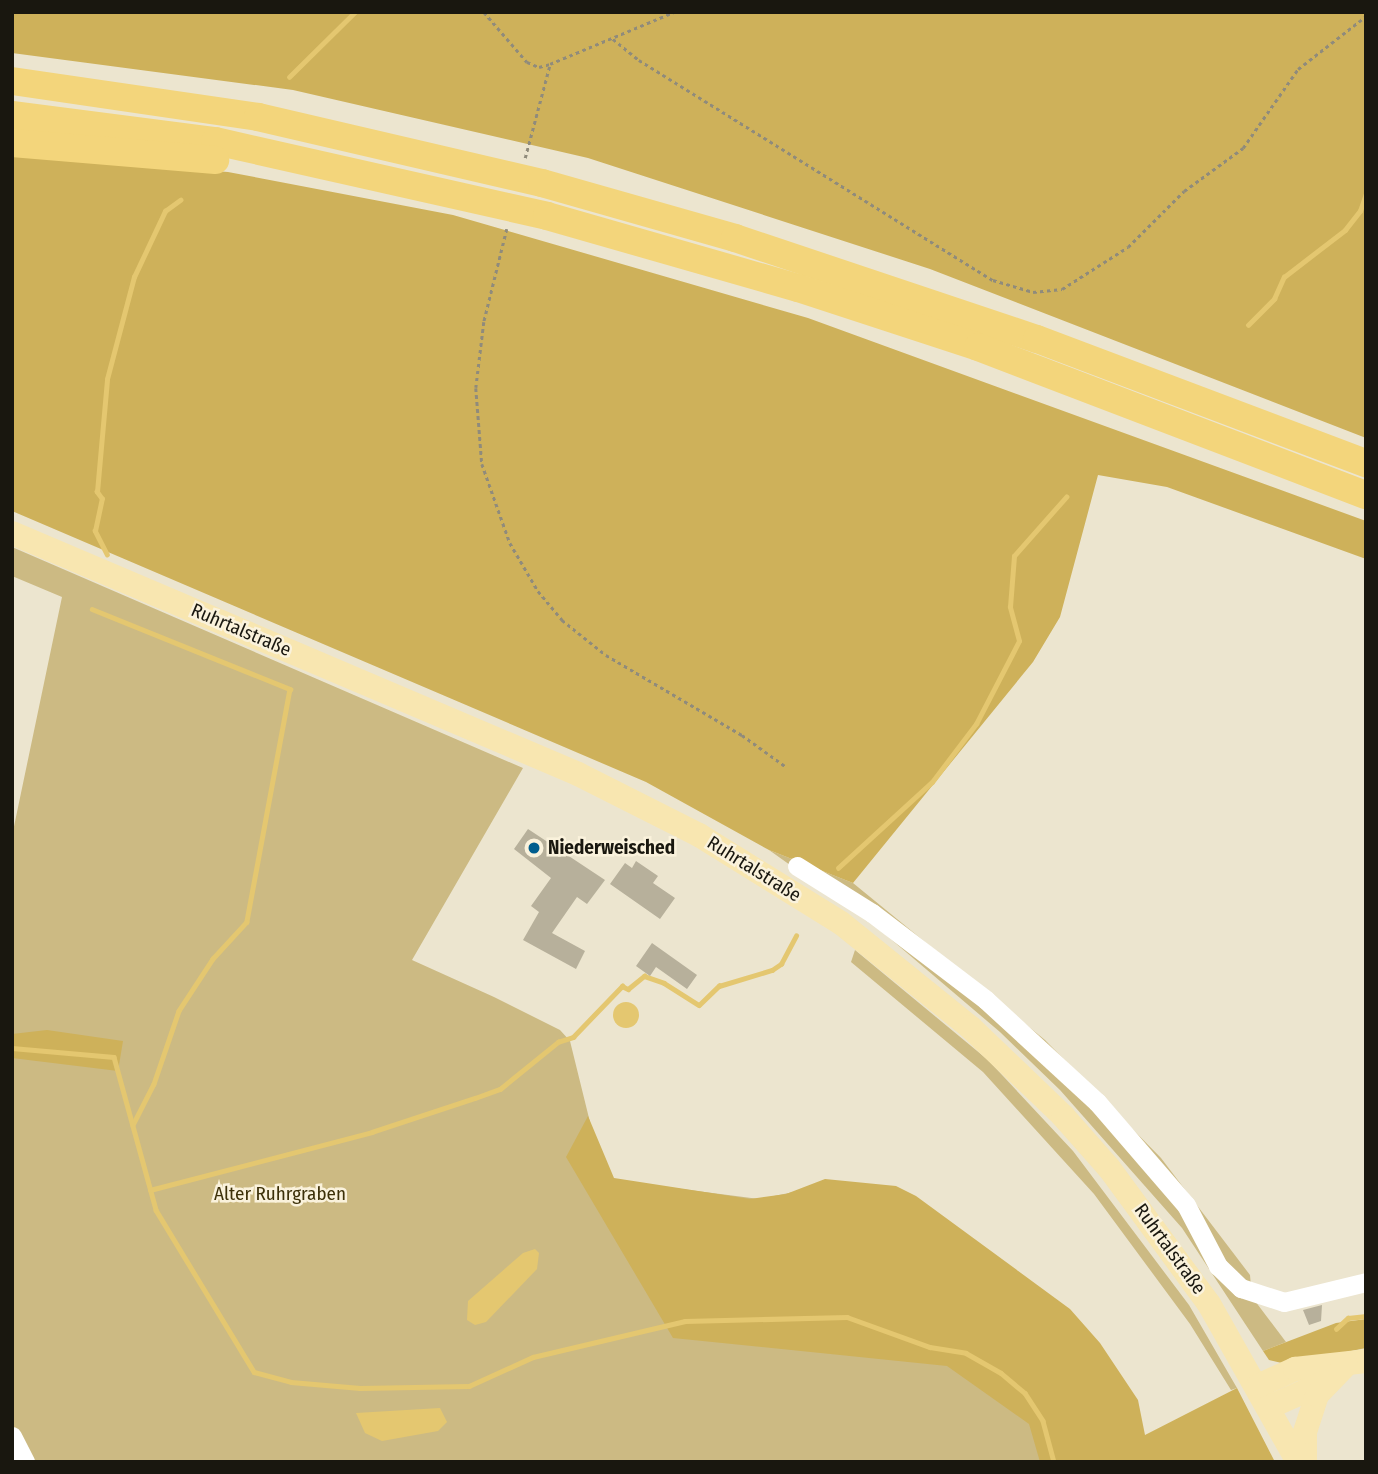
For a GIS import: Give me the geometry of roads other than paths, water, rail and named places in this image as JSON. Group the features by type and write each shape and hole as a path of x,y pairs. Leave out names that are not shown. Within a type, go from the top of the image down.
{"highway":[{"path":"12,82 258,117 542,183 735,238 1037,339 1366,463"},
{"path":"12,115 215,141 547,216 798,288 978,347 1366,495"},
{"path":"12,143 366,175"}],"main road":[{"name":"Ruhrtalstraße","path":"12,533 578,774 699,835 841,923 970,1027 1063,1116 1150,1219 1264,1396 1298,1462"},
{"path":"1264,1396 1296,1369 1356,1363"},
{"path":"1264,1396 1326,1382 1356,1363"},
{"path":"1305,1462 1310,1411 1326,1382"}],"lane":[{"path":"797,866 872,913 986,1000 1052,1059 1154,1165 1186,1205 1218,1266 1241,1288 1284,1302 1366,1282"},
{"path":"12,1436 25,1462"}],"waterway":[{"path":"289,77 355,12"},
{"path":"1248,325 1274,299 1284,277 1345,230 1360,211 1366,194"},
{"path":"107,555 95,531 102,499 97,492 107,379 134,277 165,211 180,200"},
{"path":"838,868 932,782 976,724 1019,641 1010,607 1014,556 1066,497"},
{"path":"92,609 290,689 247,922 213,959 179,1011 154,1084 133,1125"},
{"path":"150,1190 372,1132 500,1089 558,1042 573,1037 622,986 628,989 644,976 664,983 699,1005 719,986 772,970 781,964 796,936"},
{"name":"Alter Ruhrgraben","path":"12,1048 114,1057 156,1210 254,1372 291,1382 360,1388 469,1386 533,1357 685,1321 847,1317 930,1347 966,1353 1001,1373 1025,1393 1043,1421 1054,1462"},
{"path":"1336,1329 1348,1318 1366,1316"}],"place":[{"name":"Niederweisched","path":"534,848"}]}
